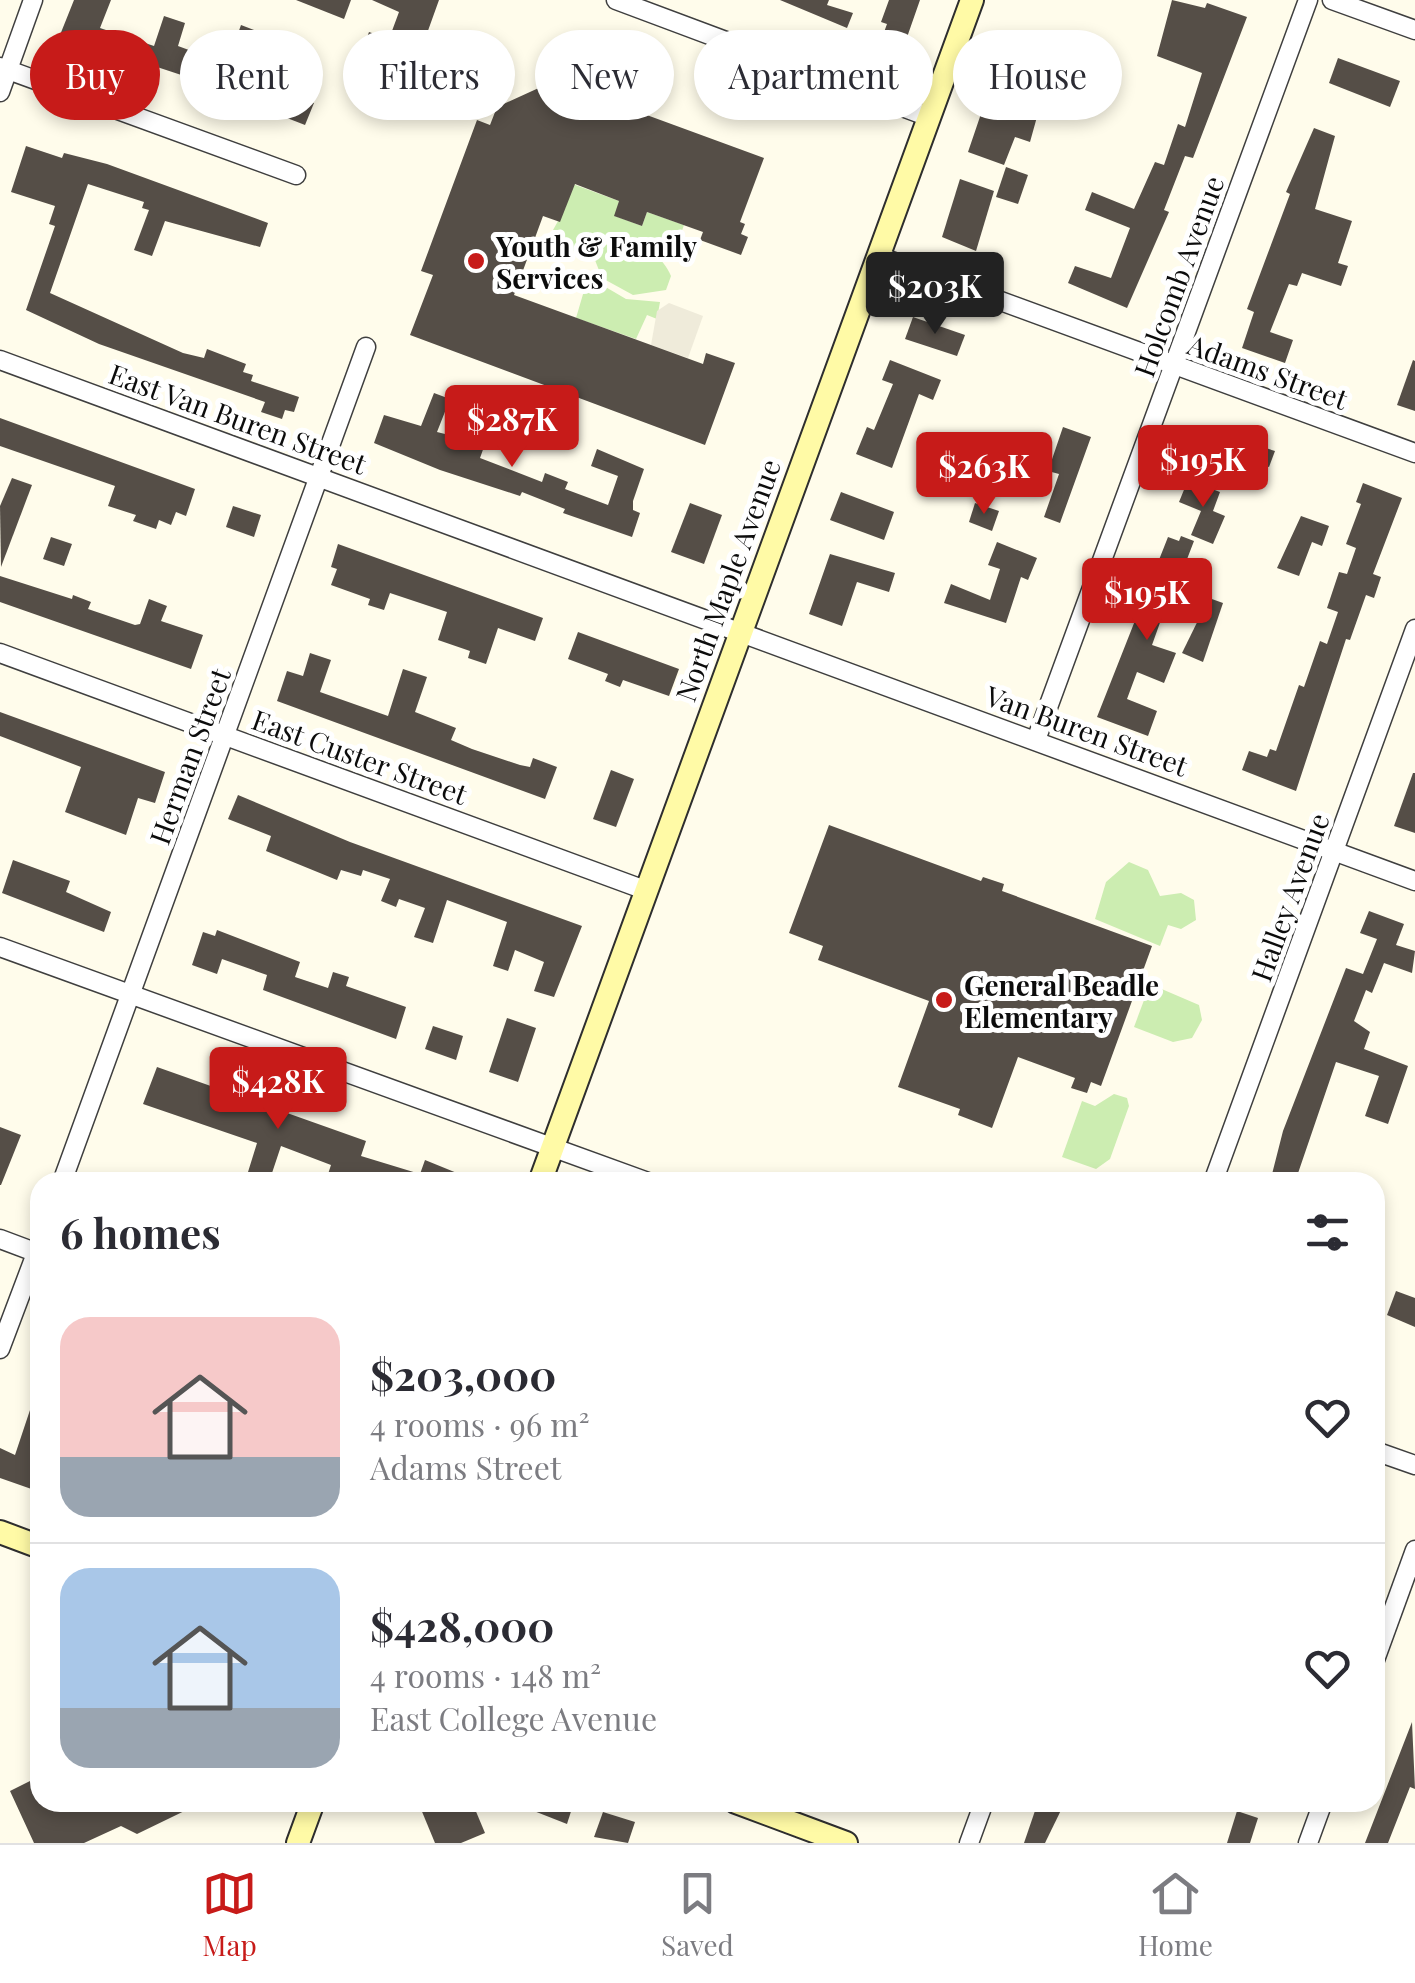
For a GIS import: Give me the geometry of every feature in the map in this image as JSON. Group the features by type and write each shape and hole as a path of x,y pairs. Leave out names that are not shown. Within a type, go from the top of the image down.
{"street":[{"path":"0,92 4,69 34,0"},
{"path":"616,0 696,30"},
{"name":"North Maple Avenue","path":"933,106 972,0"},
{"name":"Holcomb Avenue","path":"1036,740 1308,0"},
{"path":"1332,0 1415,30"},
{"path":"4,69 296,175"},
{"name":"North Maple Avenue","path":"544,1172 928,120"},
{"name":"Adams Street","path":"878,256 1415,453"},
{"name":"Herman Street","path":"66,1172 366,348"},
{"name":"East Van Buren Street","path":"0,360 740,632"},
{"name":"Halley Avenue","path":"1218,1172 1415,629"},
{"name":"Van Buren Street","path":"740,632 1415,880"},
{"name":"East Custer Street","path":"0,654 645,890"},
{"path":"0,947 621,1172"},
{"path":"0,1239 30,1247"},
{"path":"0,1349 30,1273"},
{"path":"1385,1454 1415,1465"},
{"path":"0,1532 30,1543"},
{"path":"1385,1632 1415,1550"},
{"path":"298,1843 309,1812"},
{"path":"763,1812 846,1843"},
{"path":"969,1843 980,1812"},
{"path":"1308,1843 1319,1812"}],"green space":[{"path":"570,183 619,201 615,216 642,226 647,212 684,225 673,256 623,236 600,243 584,255 554,244 559,233 553,230 566,207 550,201"},
{"path":"605,245 637,245 657,256 671,276 666,290 633,295 602,278 593,255"},
{"path":"592,279 626,299 660,302 657,319 647,315 636,339 576,318 586,284"},
{"path":"1129,862 1148,870 1160,896 1181,893 1194,900 1196,920 1181,929 1168,925 1160,946 1095,919 1106,882"},
{"path":"1150,984 1199,1005 1202,1020 1192,1038 1173,1042 1134,1027"},
{"path":"1114,1094 1127,1098 1129,1106 1110,1159 1096,1169 1062,1157 1082,1101 1095,1106"}],"shaded area":[{"path":"669,303 703,316 688,358 651,345 657,311"}],"building":[{"path":"74,0 111,0 100,28 106,30 62,30"},
{"path":"296,0 351,0 344,19"},
{"path":"372,0 439,0 428,30 392,30 399,12"},
{"path":"780,0 829,0 827,5 853,13 847,28"},
{"path":"889,0 920,0 910,30 885,30 887,24 881,22"},
{"path":"1172,0 1205,8 1207,3 1247,17 1193,158 1185,156 1164,210 1169,212 1127,308 1068,283 1075,266 1111,278 1130,228 1085,210 1092,192 1134,209 1155,162 1164,165 1178,124 1185,127 1202,73 1157,56"},
{"path":"164,16 185,23 178,46 180,75 160,68 159,30"},
{"path":"1338,58 1400,81 1390,107 1329,83"},
{"name":"Youth & Family Services","path":"535,90 535,120 660,120 764,158 740,222 745,224 741,234 748,237 741,255 700,240 703,232 647,212 642,226 614,216 619,201 575,184 560,222 543,216 514,295 703,364 706,353 735,363 705,445 410,335 433,275 421,271 477,120 490,125 492,120 515,120 515,99"},
{"path":"979,120 1036,120 1030,142 1015,137 1004,165 968,152"},
{"path":"1314,128 1335,136 1315,209 1352,221 1338,263 1348,266 1341,286 1302,273 1297,286 1289,284 1270,332 1293,340 1285,363 1242,348 1254,312 1247,309 1290,194 1286,192"},
{"path":"26,146 62,158 64,153 107,164 268,223 260,247 165,221 152,256 134,250 149,210 142,208 144,202 88,184 50,293 183,353 204,358 207,349 246,364 243,372 253,375 251,381 299,397 294,412 285,410 282,419 261,412 265,402 99,344 26,310 55,226 49,224 55,206 11,192"},
{"path":"1006,167 1028,175 1018,204 996,197"},
{"path":"960,179 994,191 976,251 942,237"},
{"path":"913,317 965,335 957,356 905,339"},
{"path":"890,360 941,380 933,400 919,394 892,468 856,454 867,427 874,430 893,384 882,380"},
{"path":"1415,361 1415,411 1397,405"},
{"path":"434,393 450,399 437,432 485,444 480,458 542,482 545,473 568,482 565,489 608,505 618,476 591,466 597,449 644,469 633,501 633,510 640,513 632,537 563,513 565,509 522,492 520,496 440,470 374,443 384,415 421,426"},
{"path":"0,418 195,489 186,516 176,512 171,525 159,520 156,529 133,521 136,515 108,506 115,486 0,446"},
{"path":"1063,427 1091,437 1060,523 1044,517 1059,474 1048,471"},
{"path":"1204,428 1275,451 1269,467 1198,449"},
{"path":"12,478 32,485 1,567 0,506"},
{"path":"1188,480 1220,492 1213,511 1225,516 1213,544 1191,535 1201,511 1179,502"},
{"path":"1363,483 1402,498 1373,574 1381,577 1374,598 1366,595 1350,640 1346,639 1296,791 1242,770 1249,751 1267,757 1270,749 1276,751 1299,685 1304,687 1320,641 1327,644 1338,612 1327,608 1339,572 1347,574 1356,548 1346,544 1361,504 1356,502"},
{"path":"841,492 894,512 884,540 830,520"},
{"path":"690,503 722,515 704,564 671,552"},
{"path":"975,503 999,511 992,531 969,522"},
{"path":"233,506 261,515 254,537 226,527"},
{"path":"1301,516 1329,526 1322,546 1312,542 1299,576 1277,568"},
{"path":"1181,536 1194,541 1174,593 1179,595 1169,620 1162,617 1152,645 1176,653 1164,683 1137,672 1127,699 1157,711 1148,736 1097,717 1168,537 1179,541"},
{"path":"51,537 72,544 64,566 43,559"},
{"path":"997,542 1037,558 1028,580 1021,577 1006,623 944,603 951,584 990,600 1000,569 988,565"},
{"path":"338,544 543,618 535,641 498,628 486,664 468,658 470,651 438,640 447,612 390,593 384,610 368,605 370,599 331,585 337,569 331,567"},
{"path":"830,554 895,573 889,592 857,582 842,626 809,614"},
{"path":"0,576 72,599 73,595 91,602 88,609 135,625 140,624 149,599 167,606 161,621 203,635 191,669 0,602"},
{"path":"1209,598 1223,603 1203,662 1182,653"},
{"path":"578,632 679,669 669,696 623,680 620,687 605,681 608,674 568,659"},
{"path":"310,653 331,660 320,692 388,716 403,669 427,677 415,712 456,728 451,740 472,749 520,765 530,767 533,758 557,767 545,799 277,701 287,671 303,676"},
{"path":"0,712 165,772 155,803 138,798 126,835 65,812 81,767 0,736"},
{"path":"611,770 634,779 616,827 593,819"},
{"path":"1415,773 1415,833 1394,826"},
{"path":"238,795 350,842 582,926 554,997 534,991 544,962 515,950 508,971 493,966 507,922 447,900 433,943 414,937 425,908 399,899 396,907 381,901 390,879 363,870 361,876 341,870 337,880 266,851 271,836 228,819"},
{"name":"General Beadle Elementary","path":"829,825 981,881 983,877 1004,884 1002,891 1152,946 1101,1086 1091,1082 1087,1093 1071,1088 1075,1078 1018,1057 992,1128 958,1115 960,1109 898,1087 929,1001 818,960 823,946 789,933"},
{"path":"13,860 70,881 66,892 111,912 104,932 2,893"},
{"path":"1369,911 1404,924 1396,945 1415,951 1412,973 1384,963 1372,993 1366,990 1354,1021 1370,1032 1364,1049 1408,1066 1388,1124 1365,1116 1379,1076 1336,1062 1298,1172 1273,1172 1283,1131 1346,968 1363,974 1377,939 1360,933"},
{"path":"217,930 300,962 295,977 328,988 333,972 349,977 346,986 406,1007 396,1039 263,990 267,975 222,959 217,974 192,965 203,932 215,936"},
{"path":"507,1018 536,1028 518,1082 489,1072"},
{"path":"433,1026 463,1036 456,1060 425,1049"},
{"path":"157,1067 366,1141 361,1156 413,1172 329,1172 331,1165 281,1146 272,1172 248,1172 257,1143 143,1104"},
{"path":"0,1127 21,1135 1,1185 0,1185"},
{"path":"425,1160 454,1172 421,1172"},
{"path":"1396,1291 1415,1298 1415,1327 1387,1315"},
{"path":"30,1410 30,1488 0,1478 0,1448 15,1455"},
{"path":"1412,1722 1415,1789 1410,1787 1388,1843 1365,1843 1377,1812 1385,1812 1385,1792"},
{"path":"30,1781 30,1812 182,1812 137,1834 121,1826 84,1843 34,1843 10,1791"},
{"path":"422,1812 476,1812 485,1833 461,1843 435,1843"},
{"path":"536,1812 571,1812 567,1824"},
{"path":"603,1812 635,1822 628,1843 594,1837"},
{"path":"1035,1812 1060,1812 1045,1843 1024,1843"},
{"path":"1237,1812 1258,1818 1250,1843 1227,1843"}],"place":[{"name":"Youth & Family Services","path":"476,261"},
{"name":"General Beadle Elementary","path":"944,1000"}]}
